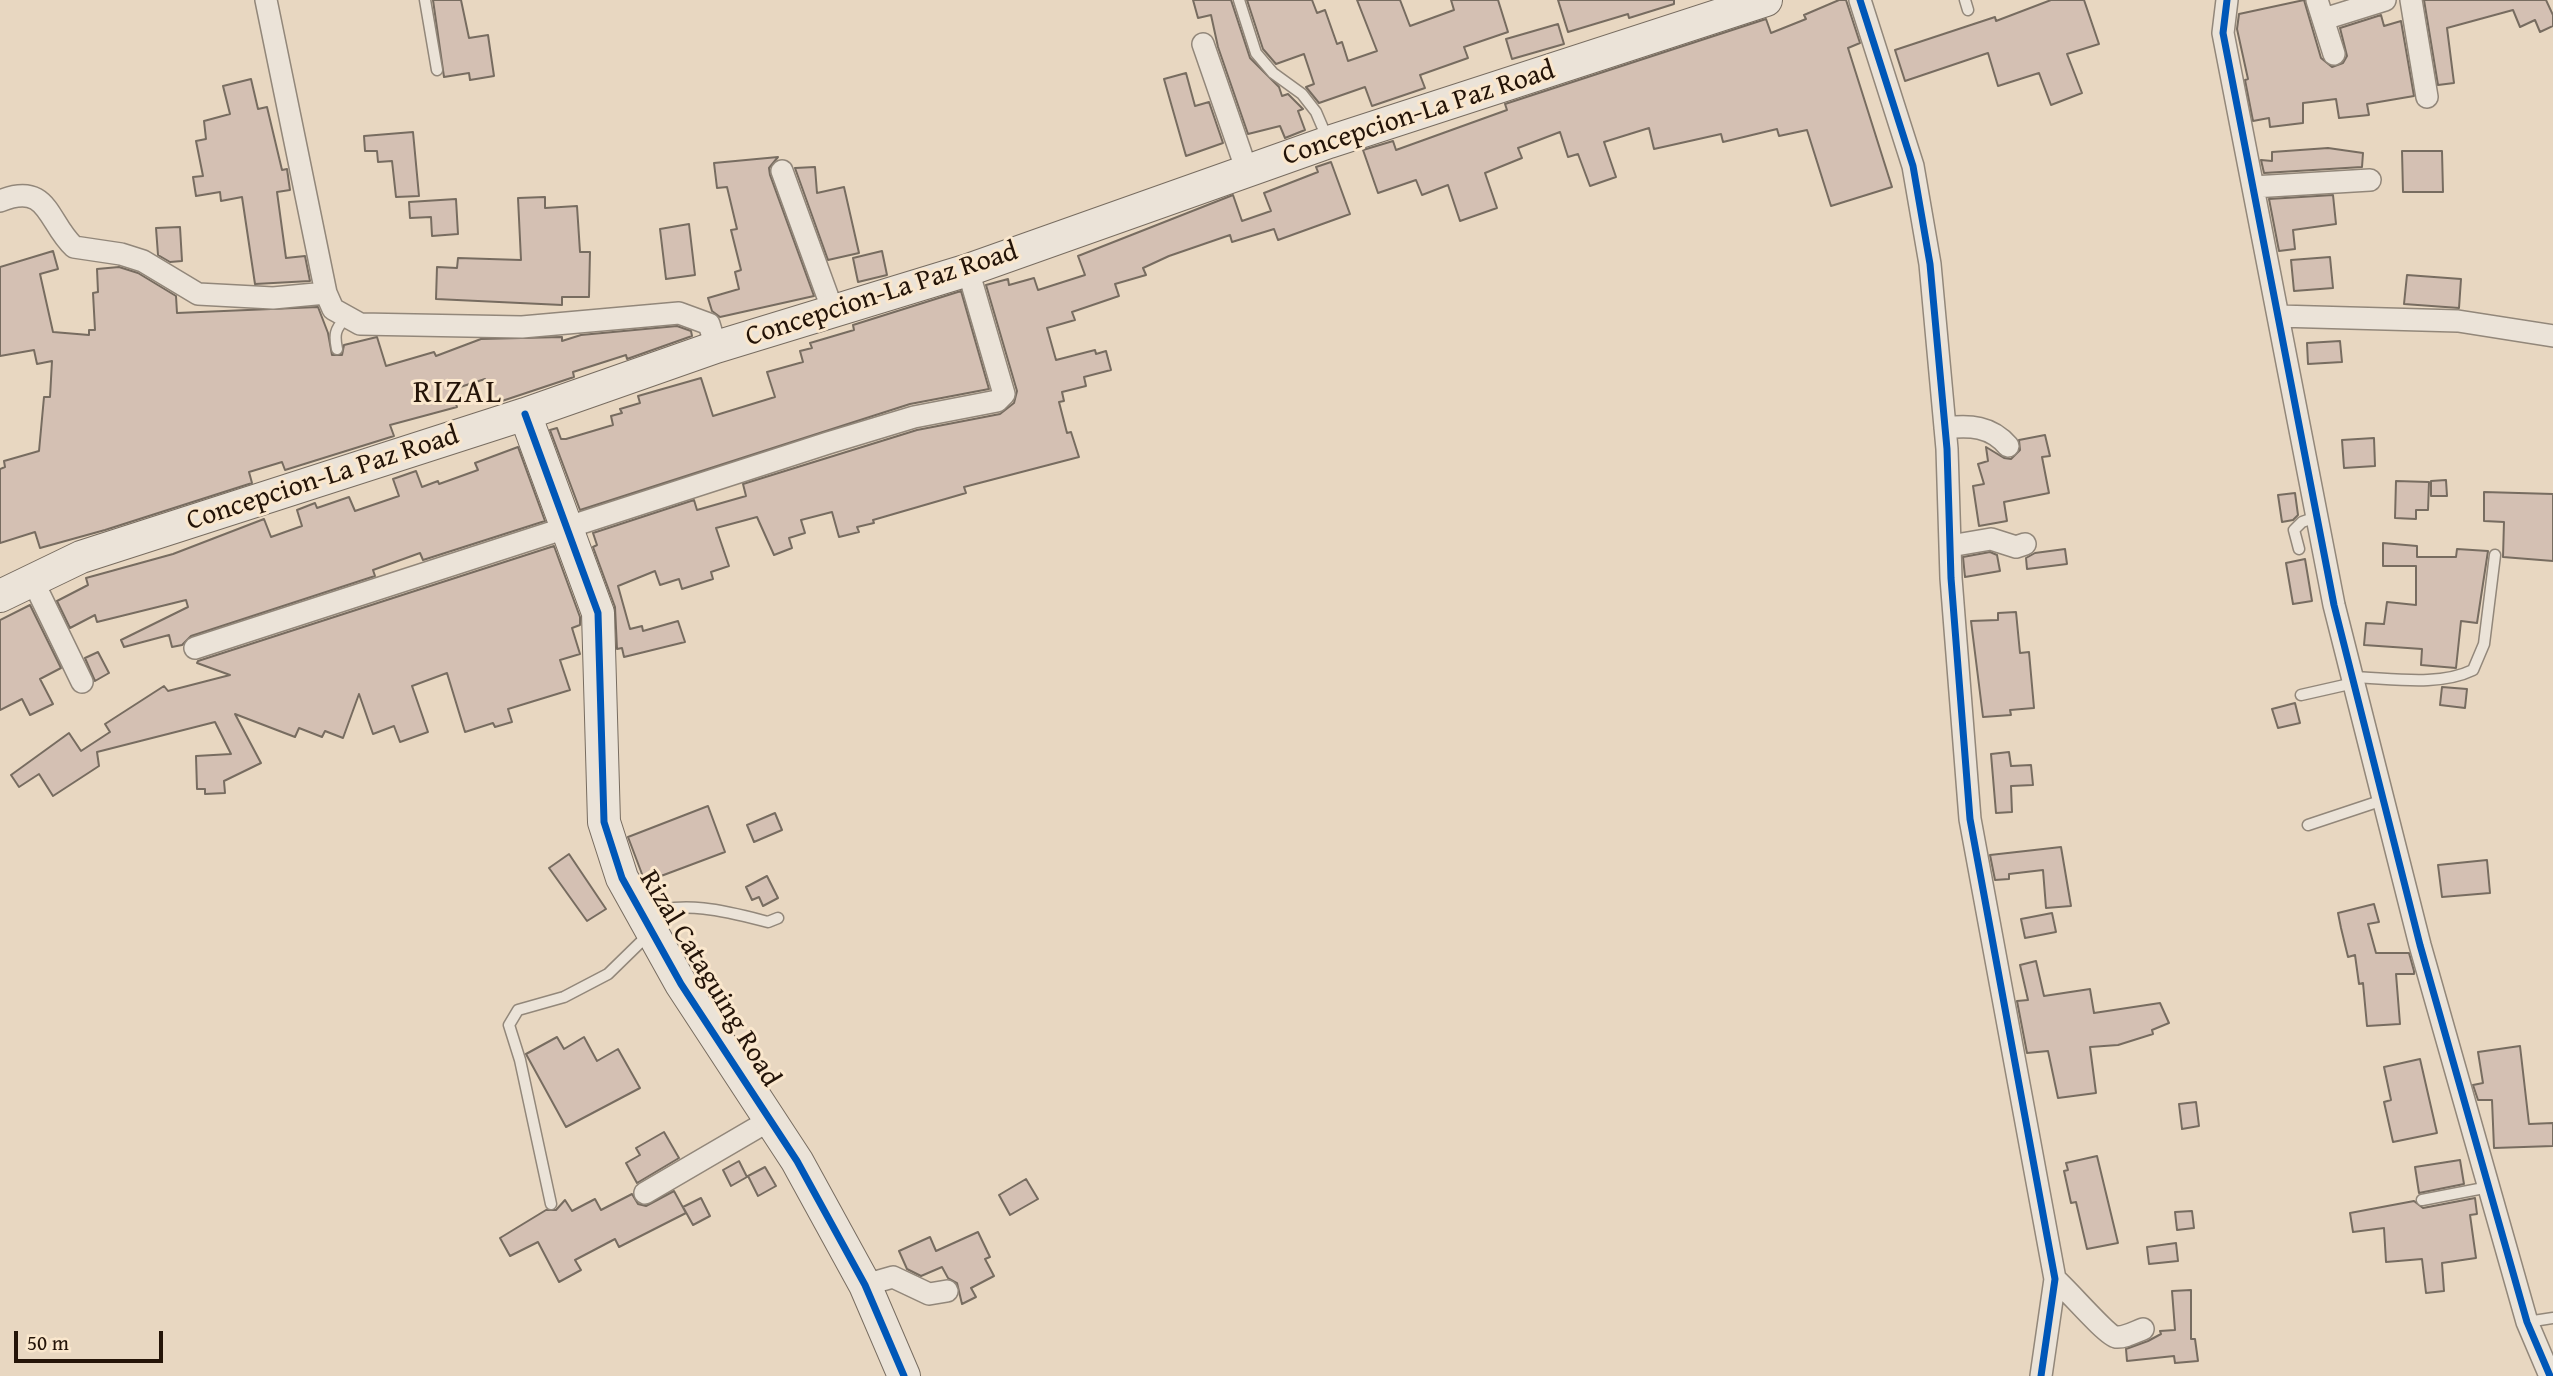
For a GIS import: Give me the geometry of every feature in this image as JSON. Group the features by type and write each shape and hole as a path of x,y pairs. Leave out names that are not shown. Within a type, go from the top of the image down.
{"main road":[{"name":"Concepcion-La Paz Road","path":"0,596 80,558 525,414 716,347 968,270 1329,142 1766,0"},
{"name":"Rizal Cataguing Road","path":"525,414 598,613 604,822 622,878 681,984 797,1161 866,1285 904,1376"}],"street":[{"path":"266,0 326,293 332,309 345,319 360,324 522,327 679,313 709,324 716,347"},
{"path":"1860,0 1913,166 1930,264 1945,428 1950,546 1974,848 2055,1279 2041,1376"},
{"path":"2227,0 2223,33 2316,517 2353,680 2420,945 2489,1187 2543,1320 2550,1376"},
{"path":"2334,54 2321,9 2385,0"},
{"path":"2410,0 2427,97"},
{"path":"1203,44 1247,172"},
{"path":"782,171 833,311"},
{"path":"2253,187 2370,180"},
{"path":"0,201 27,194 37,199 74,247 121,254 143,261 198,294 273,298 326,293"},
{"path":"195,648 914,417 1002,398 1004,394 968,270"},
{"path":"2278,317 2458,321 2553,336"},
{"path":"1945,428 1965,426 1985,429 1999,436 2008,446"},
{"path":"1950,546 1991,539 2016,547 2025,544"},
{"path":"32,579 82,681"},
{"path":"645,1194 770,1120"},
{"path":"866,1285 893,1277 929,1294 947,1291"},
{"path":"2055,1279 2071,1292 2108,1334 2121,1337 2143,1329"}],"lane":[{"path":"425,0 437,70"},
{"path":"1238,0 1256,54 1273,73 1302,94 1316,112 1329,142"},
{"path":"337,349 334,337 337,328 345,319"},
{"path":"2299,549 2294,530 2302,522 2316,517"},
{"path":"2301,695 2353,680 2438,679 2461,676 2473,670 2484,644 2495,555"},
{"path":"2308,824 2383,800"},
{"path":"551,1204 520,1060 509,1025 518,1010 564,998 608,974 648,924 670,908 702,910 768,922 778,918"},
{"path":"2422,1200 2489,1187"},
{"path":"2543,1320 2553,1307"}],"building":[{"path":"433,0 461,0 469,38 488,35 494,76 470,80 469,73 444,77"},
{"path":"1193,0 1231,0 1250,58 1279,87 1282,96 1288,94 1303,109 1298,111 1305,130 1285,138 1280,126 1248,134 1218,47 1211,15 1198,18"},
{"path":"1247,0 1312,0 1317,13 1325,10 1337,44 1342,42 1348,61 1377,51 1357,0 1400,0 1410,26 1454,10 1451,0 1498,0 1508,32 1464,47 1468,58 1420,75 1425,88 1372,106 1365,87 1319,103 1306,87 1314,84 1304,54 1276,64 1263,49"},
{"path":"1558,0 1674,0 1674,4 1568,32"},
{"path":"1839,0 1846,0 1860,43 1848,48 1892,187 1831,206 1807,130 1779,136 1777,129 1723,142 1721,134 1654,149 1649,128 1604,142 1616,177 1590,186 1578,154 1568,157 1560,132 1518,148 1522,158 1485,173 1497,208 1460,221 1448,185 1422,195 1416,180 1378,193 1363,150 1393,141 1396,150 1507,110 1505,104 1766,19 1771,33 1806,19 1804,15"},
{"path":"2051,0 2084,0 2099,44 2067,54 2082,93 2051,105 2039,73 1998,86 1988,53 1905,81 1895,50 1995,17 1996,21"},
{"path":"2304,0 2321,58 2332,67 2343,63 2347,56 2340,28 2381,15 2384,26 2401,21 2414,96 2367,104 2369,115 2339,118 2336,99 2303,103 2303,123 2270,127 2269,118 2253,121 2245,80 2248,79 2237,29 2239,14"},
{"path":"2424,0 2546,0 2553,15 2553,26 2540,32 2535,20 2520,27 2513,10 2447,28 2454,83 2438,85"},
{"path":"1558,24 1564,44 1512,59 1506,39"},
{"path":"1186,73 1195,106 1209,102 1223,143 1186,156 1164,79"},
{"path":"251,79 258,109 267,107 282,170 287,169 290,190 277,192 286,258 305,256 310,281 255,284 242,197 221,201 220,192 196,196 193,177 203,176 196,141 206,139 204,121 230,114 223,86"},
{"path":"413,132 419,196 396,197 392,161 378,162 377,151 365,151 364,136"},
{"path":"2328,148 2363,153 2362,167 2264,173 2261,160 2272,161 2272,152"},
{"path":"2402,151 2442,151 2443,192 2403,192"},
{"path":"778,157 769,168 770,175 814,296 720,317 712,311 708,298 739,289 735,272 741,270 731,230 737,229 727,187 717,188 714,163"},
{"path":"1331,162 1350,214 1278,240 1274,229 1232,242 1230,235 1169,256 1143,268 1146,275 1115,284 1119,296 1072,312 1075,320 1047,328 1056,360 1095,350 1096,354 1106,351 1111,370 1084,377 1086,386 1062,392 1064,401 1059,402 1067,433 1071,432 1079,457 964,487 966,493 873,520 874,523 857,527 859,532 839,537 832,512 801,520 805,533 789,538 792,548 774,555 757,517 716,528 729,566 711,572 713,579 682,589 679,579 660,585 655,571 618,586 630,629 642,626 643,631 678,621 685,642 624,657 622,648 617,649 615,607 593,547 597,545 593,533 694,500 697,510 746,496 743,484 917,430 1000,414 1014,403 1017,391 986,285 1008,279 1009,285 1034,278 1038,290 1085,275 1078,256 1233,195 1242,221 1271,211 1264,193 1318,172 1316,167"},
{"path":"815,167 817,193 844,187 859,253 828,260 795,168"},
{"path":"2333,195 2336,224 2293,230 2295,249 2279,251 2269,199"},
{"path":"545,197 545,208 577,206 580,252 590,252 589,297 562,297 562,305 436,299 437,267 457,268 458,258 521,260 518,198"},
{"path":"456,199 458,234 432,236 431,217 410,218 409,202"},
{"path":"689,224 695,275 666,279 660,229"},
{"path":"180,227 182,261 170,262 158,255 156,228"},
{"path":"53,251 58,269 40,274 53,332 89,335 89,330 95,330 93,293 98,292 97,269 119,267 138,273 176,296 177,313 318,307 328,333 332,355 342,355 344,345 377,337 386,366 434,352 436,356 481,339 562,337 562,341 581,335 677,326 691,331 692,336 627,359 626,355 573,372 574,377 493,404 485,379 451,390 457,407 390,425 394,436 285,470 282,462 249,472 252,483 40,548 35,532 0,543 0,469 5,467 4,461 39,451 44,397 50,397 52,361 37,364 34,350 0,356 0,267"},
{"path":"882,251 887,275 858,282 853,258"},
{"path":"2330,257 2333,288 2294,291 2291,260"},
{"path":"2407,275 2461,279 2459,308 2404,304"},
{"path":"961,291 989,389 910,404 580,510 550,430 557,428 561,439 566,439 613,425 611,416 622,413 620,409 640,403 638,396 701,378 713,416 775,397 767,372 803,362 800,351 812,348 810,343 854,330 853,325"},
{"path":"2340,341 2342,362 2308,364 2307,343"},
{"path":"2045,435 2050,456 2042,457 2049,493 2004,502 2007,521 1979,526 1973,486 1984,484 1978,464 1988,461 1986,447 2004,458 2011,459 2020,450 2019,440"},
{"path":"2374,438 2375,466 2344,468 2342,440"},
{"path":"518,447 545,521 423,560 420,553 373,570 375,576 191,636 182,645 172,647 169,635 124,647 121,640 188,607 186,600 97,622 95,615 70,628 57,601 88,585 86,578 173,554 264,519 271,537 302,526 297,510 315,503 317,508 349,497 355,511 399,496 393,479 416,471 422,487 438,481 439,484 478,470 475,463"},
{"path":"2446,480 2447,496 2431,496 2431,481"},
{"path":"2396,481 2429,482 2428,510 2416,510 2416,519 2395,518"},
{"path":"2484,492 2553,494 2553,561 2503,557 2504,522 2484,521"},
{"path":"2295,493 2298,515 2293,520 2282,522 2278,495"},
{"path":"2383,543 2417,546 2417,557 2456,557 2457,549 2488,551 2477,623 2461,621 2456,668 2421,665 2422,649 2364,645 2366,623 2384,624 2387,602 2416,605 2416,566 2383,566"},
{"path":"554,546 580,617 580,625 572,628 580,654 560,660 570,690 508,709 512,722 495,727 493,723 465,732 447,673 412,686 428,732 400,742 394,726 373,734 359,694 343,738 325,731 322,737 299,728 295,737 235,714 261,763 224,781 225,793 205,794 205,789 197,789 196,756 231,754 215,722 97,752 99,766 53,796 39,774 19,787 11,775 69,733 81,751 110,732 105,724 164,686 168,691 230,675 197,663 198,661"},
{"path":"2065,549 2067,564 2027,569 2026,558 2035,553"},
{"path":"1990,552 1997,555 2000,571 1965,577 1963,557"},
{"path":"2305,559 2312,601 2293,604 2286,563"},
{"path":"30,605 61,668 40,679 53,704 30,715 22,699 0,710 0,620"},
{"path":"2016,612 2020,653 2029,652 2034,708 2010,710 2011,715 1983,717 1971,621 1998,620 1998,613"},
{"path":"98,652 109,673 95,681 85,658"},
{"path":"2442,687 2467,689 2465,708 2440,705"},
{"path":"2295,703 2300,723 2278,728 2272,709"},
{"path":"2009,752 2011,766 2031,765 2033,785 2011,786 2012,812 1996,813 1991,754"},
{"path":"708,806 725,852 645,882 628,837"},
{"path":"775,813 782,830 754,842 747,825"},
{"path":"2061,847 2071,906 2046,908 2043,870 2009,874 2009,879 1995,880 1990,855"},
{"path":"569,854 606,909 587,921 549,868"},
{"path":"2487,860 2490,893 2442,897 2438,865"},
{"path":"767,876 778,898 763,906 759,897 752,900 746,887"},
{"path":"2374,904 2379,922 2368,924 2376,953 2409,953 2414,971 2414,974 2396,974 2400,1024 2367,1026 2363,983 2359,984 2355,955 2348,957 2341,928 2338,913"},
{"path":"2052,913 2056,932 2025,938 2021,919"},
{"path":"2036,961 2044,996 2090,989 2094,1013 2160,1003 2169,1023 2152,1030 2153,1034 2118,1045 2090,1047 2096,1093 2058,1098 2048,1051 2027,1053 2017,1001 2028,1000 2020,965"},
{"path":"557,1037 564,1049 584,1037 597,1061 618,1049 640,1088 566,1127 526,1054"},
{"path":"2520,1046 2529,1124 2553,1123 2553,1146 2494,1148 2492,1100 2478,1100 2473,1085 2483,1083 2478,1052"},
{"path":"2420,1059 2437,1133 2393,1142 2384,1102 2391,1100 2384,1067"},
{"path":"2196,1102 2199,1126 2182,1129 2179,1104"},
{"path":"664,1132 679,1158 637,1183 626,1163 640,1155 636,1148"},
{"path":"2097,1156 2118,1243 2087,1249 2076,1202 2071,1203 2064,1171 2068,1170 2066,1163"},
{"path":"2460,1160 2464,1184 2419,1193 2415,1167"},
{"path":"739,1161 747,1177 731,1186 723,1170"},
{"path":"765,1167 776,1186 758,1196 748,1176"},
{"path":"1026,1179 1038,1199 1010,1215 999,1195"},
{"path":"674,1191 686,1213 619,1247 615,1239 575,1260 581,1270 559,1282 538,1242 510,1256 500,1238 546,1210 556,1210 565,1200 572,1211 595,1199 601,1210 632,1194 638,1204 646,1206"},
{"path":"701,1198 710,1216 693,1225 683,1207"},
{"path":"2475,1198 2477,1214 2470,1215 2476,1258 2442,1263 2444,1291 2426,1293 2422,1259 2386,1262 2384,1228 2353,1232 2350,1213 2414,1201 2423,1208"},
{"path":"2192,1211 2194,1228 2177,1230 2175,1212"},
{"path":"978,1232 990,1257 985,1259 994,1276 971,1288 976,1297 962,1304 957,1283 948,1278 942,1267 921,1276 907,1269 899,1251 930,1237 936,1251"},
{"path":"2176,1243 2178,1261 2149,1264 2147,1247"},
{"path":"2191,1290 2191,1339 2195,1339 2198,1361 2175,1363 2174,1356 2127,1361 2126,1349 2148,1341 2161,1334 2160,1331 2175,1330 2172,1291"}],"cycle path":[{"path":"1860,0 1913,166 1930,264 1947,449 1951,578 1970,819 2055,1279 2041,1376"},
{"path":"2227,0 2223,33 2334,605 2420,945 2527,1322 2550,1376"},
{"path":"525,414 598,613 604,822 622,878 681,984 797,1161 865,1285 904,1376"}],"district":[{"name":"RIZAL","path":"458,394"}]}
